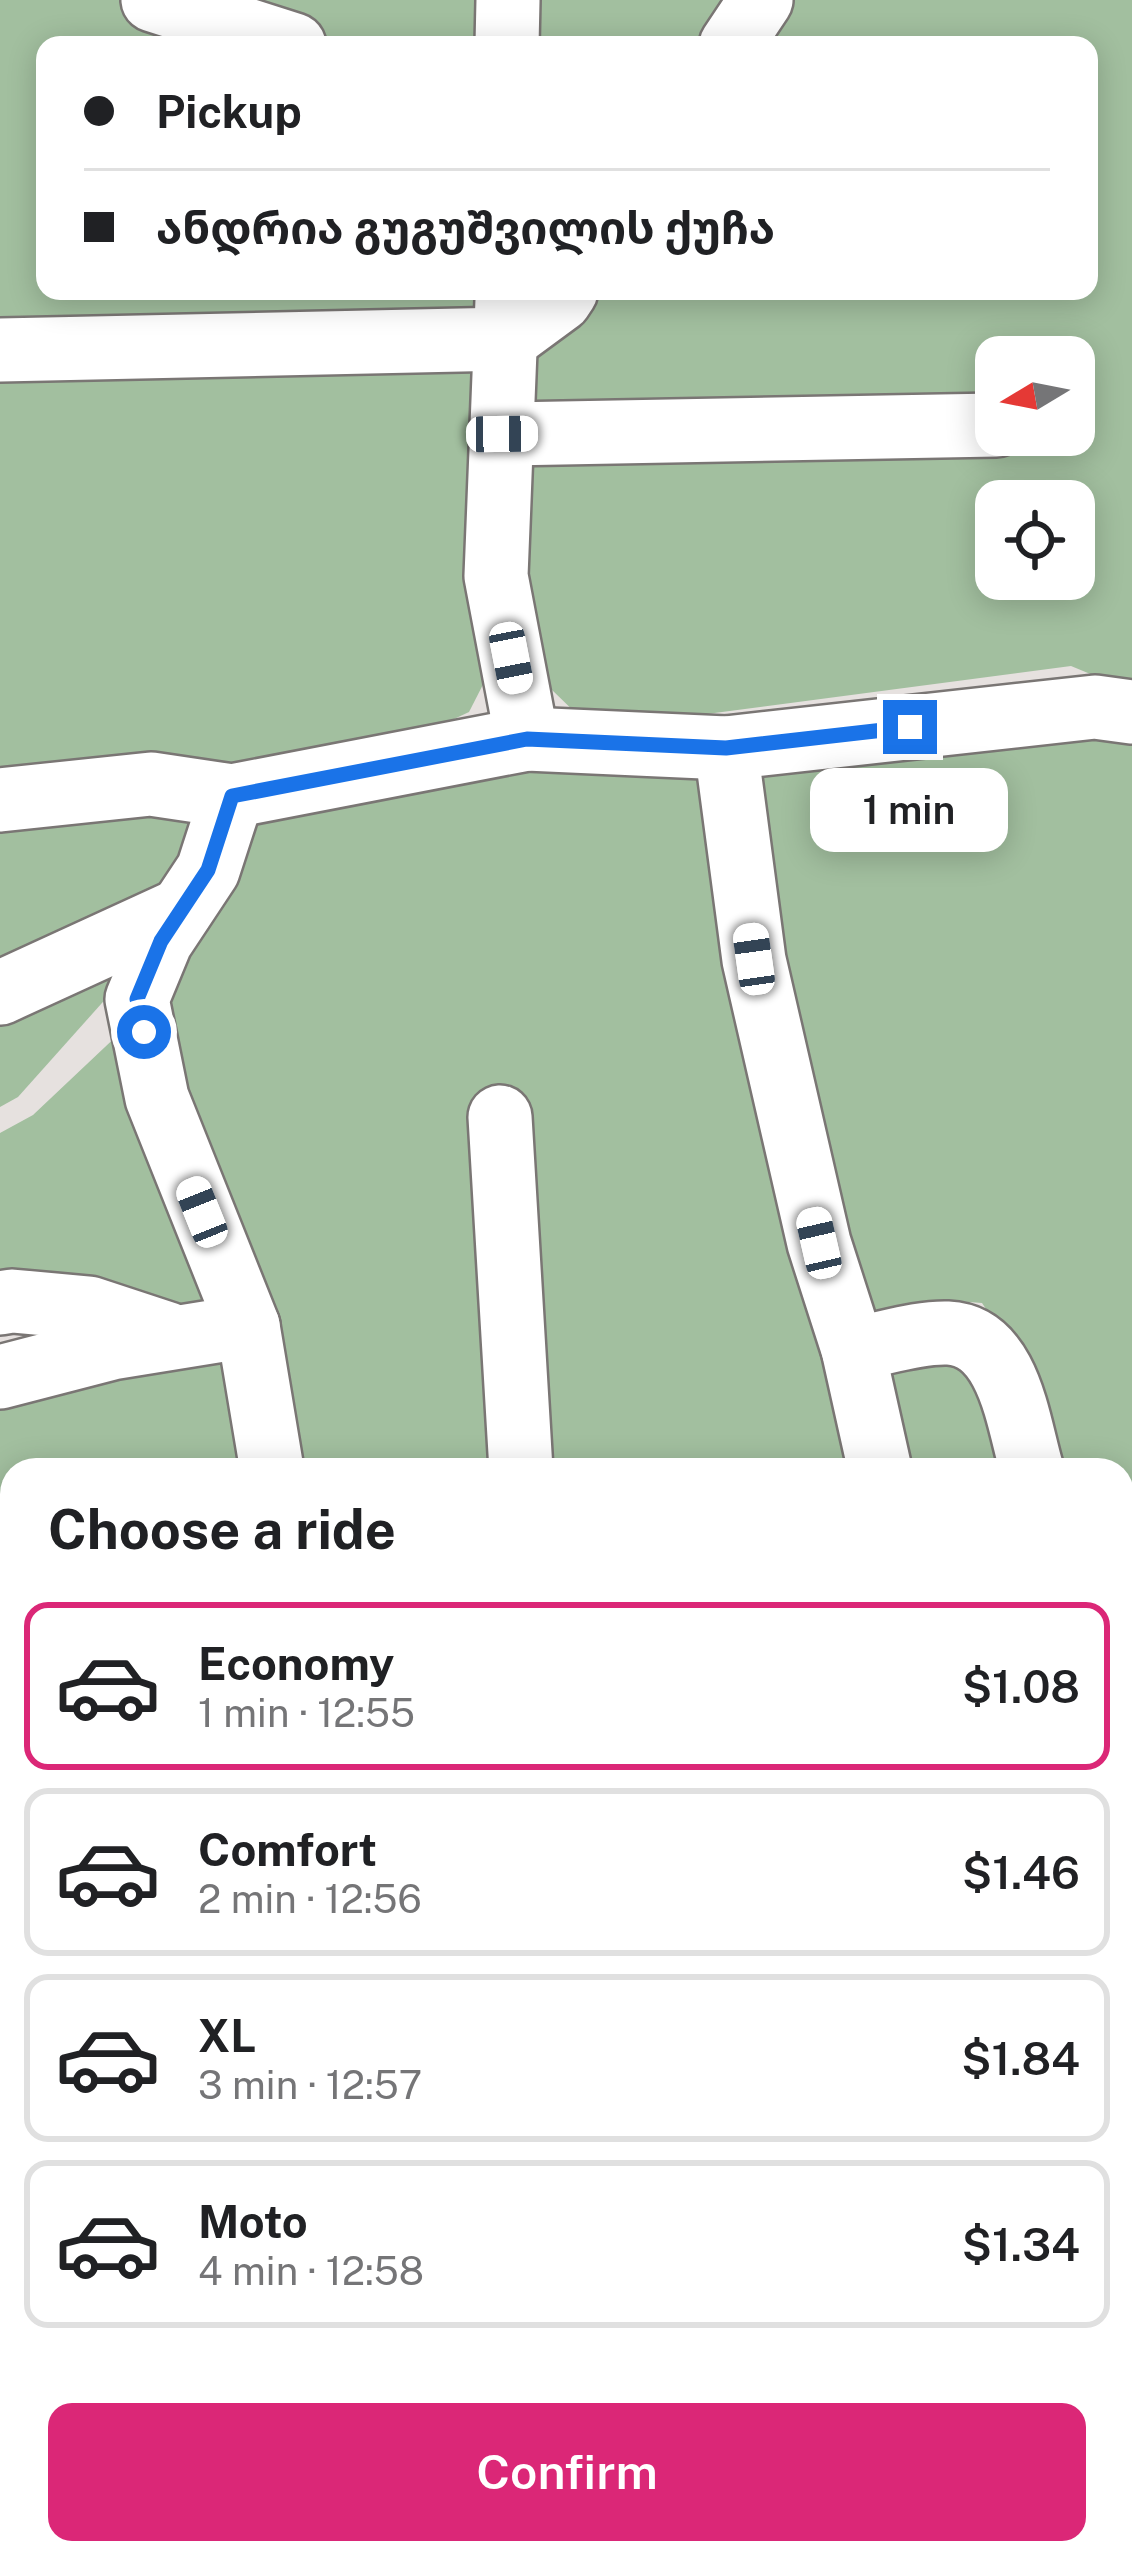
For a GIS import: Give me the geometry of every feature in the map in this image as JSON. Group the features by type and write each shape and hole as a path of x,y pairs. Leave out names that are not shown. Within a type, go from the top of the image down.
{"street":[{"path":"153,0 265,36"},
{"path":"507,36 508,0"},
{"path":"737,36 761,0"},
{"path":"0,350 507,315 560,300"},
{"path":"507,315 496,577 527,739"},
{"path":"502,434 975,425"},
{"path":"0,800 151,784 232,796 527,739 726,748 1094,707 1132,712"},
{"path":"726,748 754,959 819,1243 853,1349 877,1458"},
{"path":"232,796 208,870 161,941 137,999 157,1098 248,1326 270,1458"},
{"path":"0,993 182,910"},
{"path":"500,1118 520,1458"},
{"path":"0,1303 12,1300 89,1308 179,1337"},
{"path":"0,1377 112,1348 248,1326"},
{"path":"853,1349 946,1333 987,1348 1001,1369 1028,1458"}],"green space":[{"path":"0,0 487,0 486,36 36,36 36,300 480,300 480,321 0,332"},
{"path":"542,0 748,0 724,36 532,36"},
{"path":"774,0 1132,0 1132,678 1100,678 1071,666 623,725 584,721 552,690 535,660 526,622 518,423 522,360 572,300 1098,300 1098,36 750,36"},
{"path":"0,357 454,359 477,376 493,665 469,712 437,727 194,778 0,780"},
{"path":"1132,726 1132,1458 1035,1458 990,1315 982,1303 956,1301 866,1319 775,997 748,755"},
{"path":"704,759 864,1458 286,1458 166,1094 165,953 256,817 346,782"},
{"path":"195,813 198,833 110,994 18,1097 0,1107 0,814"},
{"path":"123,1030 214,1308 0,1289 0,1133 33,1115"},
{"path":"969,1345 1014,1458 892,1458 871,1355"},
{"path":"229,1361 257,1458 0,1458 0,1390"}],"route":[{"path":"144,1032 137,999 161,941 208,870 232,796 527,739 726,748 910,727"}]}
